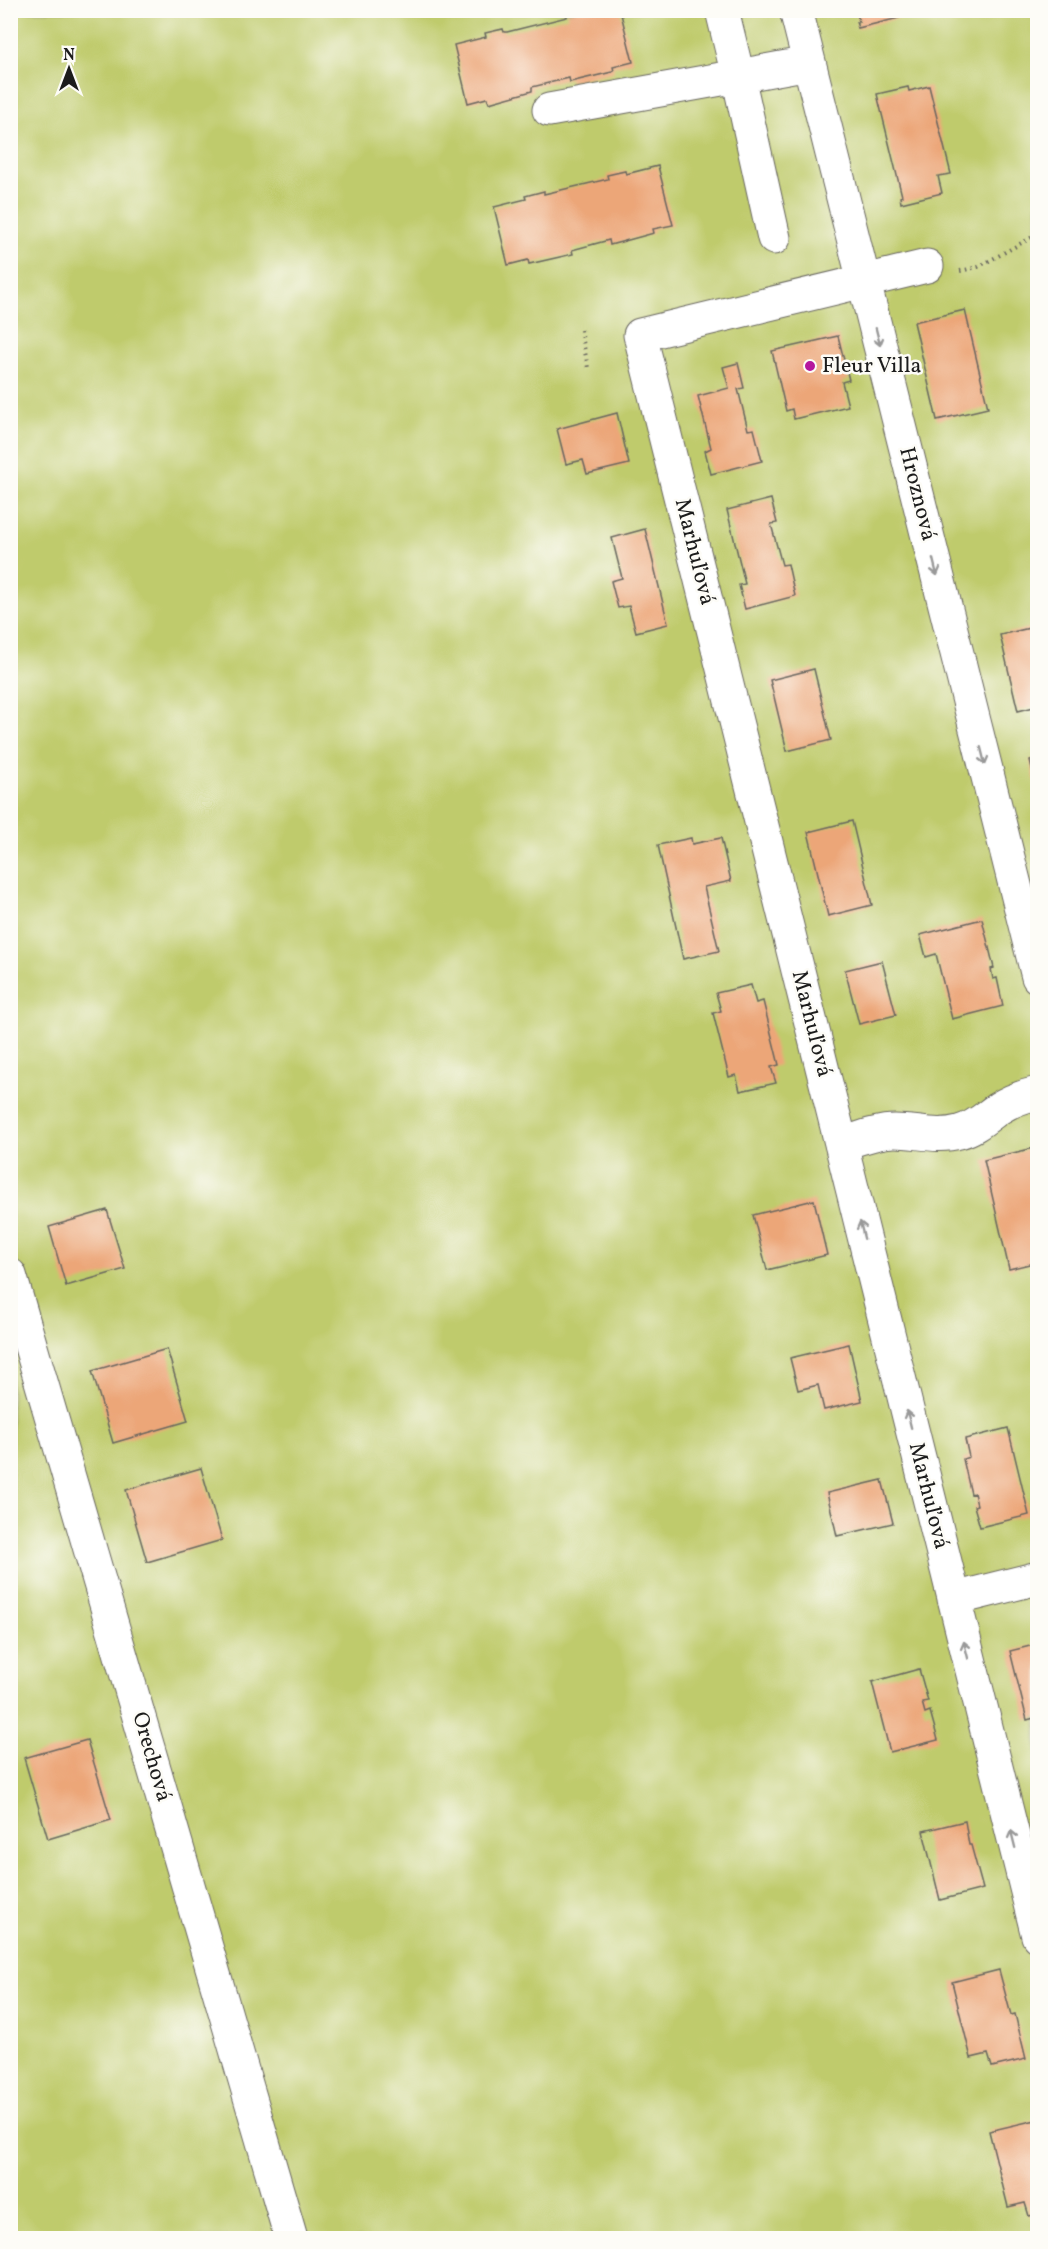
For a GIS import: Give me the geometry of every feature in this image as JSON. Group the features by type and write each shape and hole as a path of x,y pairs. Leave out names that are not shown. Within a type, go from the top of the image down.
{"street":[{"path":"722,10 774,238"},
{"name":"Hroznová","path":"796,10 1038,976"},
{"path":"549,110 809,63"},
{"path":"864,280 927,266"},
{"name":"Marhuľová","path":"864,280 640,335 1038,1936"},
{"path":"841,1144 892,1131 914,1131 931,1135 961,1132 973,1127 1000,1107 1038,1093"},
{"name":"Orechová","path":"10,1275 291,2238"},
{"path":"954,1599 1038,1578"}],"path":[{"path":"959,271 978,267 1038,234"},
{"path":"581,330 588,368"}],"green space":[{"path":"11,11 1037,11 1037,2238 11,2238"}],"building":[{"path":"578,10 620,10 633,62 613,67 612,72 570,82 569,78 532,87 532,91 489,103 487,98 468,103 454,45 486,37 485,33 503,29 507,32 567,17 567,13"},
{"path":"856,10 897,10 899,18 858,28"},
{"path":"929,86 951,174 938,176 942,193 901,203 900,197 902,196 877,94 908,87 909,91"},
{"path":"658,166 673,225 653,229 654,233 610,245 609,240 572,250 573,254 529,264 528,260 508,265 494,207 526,199 525,196 544,191 544,194 608,179 607,175 625,171 626,174"},
{"path":"965,310 988,408 937,420 914,322"},
{"name":"Fleur Villa","path":"838,336 849,380 842,382 848,406 794,419 792,409 786,411 772,351"},
{"path":"738,363 744,388 738,389 748,430 754,429 762,461 711,474 705,451 711,448 698,396 729,388 723,367"},
{"path":"617,413 629,464 587,474 583,460 566,464 557,429"},
{"path":"771,499 777,523 771,524 782,565 788,564 795,596 745,609 739,585 745,584 727,510"},
{"path":"645,529 668,624 636,632 629,606 618,608 611,581 622,578 612,538"},
{"path":"1038,626 1038,706 1018,711 1000,635"},
{"path":"814,669 831,740 787,751 770,680"},
{"path":"1038,758 1038,789 1037,789 1030,760"},
{"path":"852,821 872,905 828,916 808,832"},
{"path":"691,838 692,844 721,838 731,881 704,887 719,951 683,959 658,845"},
{"path":"982,919 994,968 991,969 993,979 997,978 1003,1006 952,1019 936,954 926,957 920,935"},
{"path":"882,961 896,1015 859,1024 845,970"},
{"path":"751,985 756,1003 763,1001 779,1065 771,1067 776,1083 740,1091 736,1075 729,1077 713,1013 721,1011 716,993"},
{"path":"1038,1147 1038,1262 1009,1269 984,1160"},
{"path":"814,1200 827,1255 767,1270 753,1215"},
{"path":"107,1210 125,1269 66,1286 49,1227"},
{"path":"849,1344 862,1401 824,1410 818,1385 798,1390 790,1358"},
{"path":"167,1349 188,1421 113,1443 92,1371"},
{"path":"1008,1428 1029,1515 980,1527 974,1506 977,1505 974,1493 971,1494 963,1459 969,1457 965,1439"},
{"path":"201,1468 222,1540 147,1562 126,1490"},
{"path":"882,1480 893,1523 837,1536 827,1493"},
{"path":"1038,1644 1038,1717 1027,1720 1010,1651"},
{"path":"919,1669 928,1701 922,1702 925,1713 930,1711 938,1740 890,1752 872,1682"},
{"path":"87,1740 111,1820 48,1839 24,1758"},
{"path":"965,1821 969,1845 971,1845 983,1889 940,1900 923,1831"},
{"path":"999,1970 1011,2015 1015,2014 1026,2059 992,2067 988,2054 971,2058 952,1982"},
{"path":"1036,2120 1038,2214 1029,2216 1025,2203 1008,2207 989,2131"}],"place":[{"name":"Fleur Villa","path":"810,366"}]}
